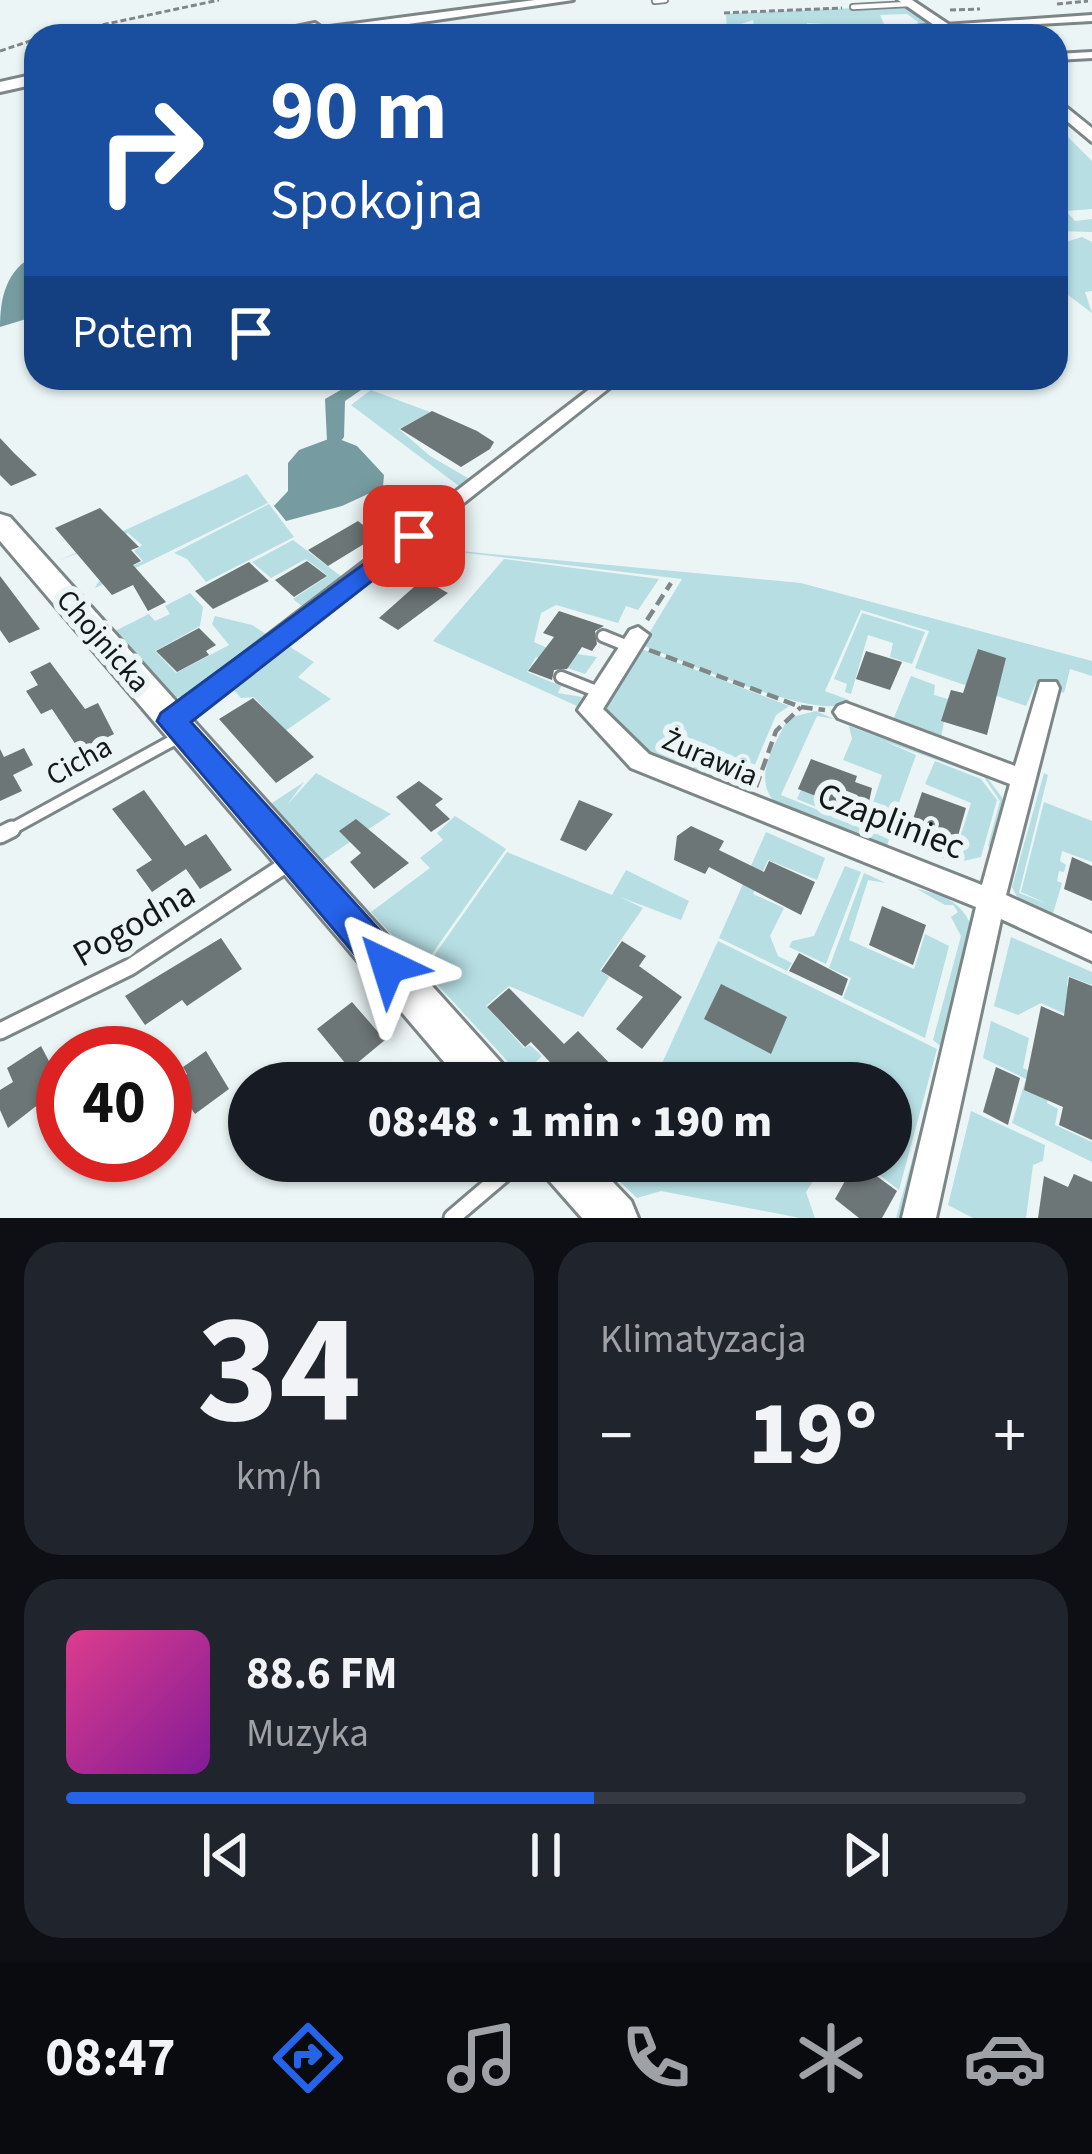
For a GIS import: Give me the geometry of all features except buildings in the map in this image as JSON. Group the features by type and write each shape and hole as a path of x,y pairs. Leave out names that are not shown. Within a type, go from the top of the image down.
{"main road":[{"path":"346,24 519,0"},
{"path":"384,24 566,0"}],"street":[{"path":"911,5 950,10"},
{"path":"911,5 940,24"},
{"path":"1037,24 1092,18"},
{"path":"1085,121 1092,137"},
{"path":"178,728 476,478 597,390"},
{"name":"Chojnicka","path":"0,523 472,1062"},
{"path":"601,693 634,642"},
{"name":"Czapliniec","path":"919,1218 991,902 1048,688"},
{"name":"Żurawia","path":"601,693 590,710 640,761 763,813"},
{"path":"846,712 1023,779"},
{"name":"Czapliniec","path":"763,813 991,902"},
{"path":"991,902 1092,948"},
{"path":"581,1182 614,1218"}],"lane":[{"path":"655,1 665,0"},
{"path":"875,0 883,5"},
{"path":"853,7 911,5"},
{"path":"603,636 634,642"},
{"path":"561,677 601,693"},
{"name":"Cicha","path":"0,835 178,728"},
{"name":"Pogodna","path":"0,1031 130,967 293,860"},
{"path":"452,1218 494,1182"}],"path":[{"path":"106,24 219,0"},
{"path":"724,13 853,7"},
{"path":"671,583 634,642 801,707 784,716 770,742 755,790 763,813"}],"shaded area":[{"path":"905,6 932,24 918,24 907,14 880,15 884,24 754,24 753,20 727,24 726,15"},
{"path":"1068,137 1092,161 1092,209 1068,211"},
{"path":"1068,213 1075,221 1092,219 1092,232 1068,231"},
{"path":"1082,237 1092,242 1092,291 1085,292 1092,313 1068,295 1068,241"},
{"path":"24,263 24,320 0,327 7,285"},
{"path":"371,390 430,412 399,429 430,456 473,481 463,489 351,405"},
{"path":"334,437 357,446 384,475 383,487 342,506 286,521 274,506 288,491 288,463 299,450"},
{"path":"247,474 268,503 95,588 98,582 143,561 134,551 142,545 128,533 58,561"},
{"path":"269,504 294,537 206,582 187,559 174,553"},
{"path":"293,540 342,577 303,607 293,599 328,576 306,559 271,578 252,562"},
{"path":"417,547 801,583 1092,661 1092,676 1070,669 1064,693 1036,683 1026,706 915,668 929,631 861,610 825,691 849,700 835,706 812,705 750,688 642,645 682,579"},
{"path":"504,559 659,579 638,610 626,606 618,623 556,605 541,613 534,642 572,659 577,654 597,657 585,674 536,657 527,672 561,686 558,693 582,697 577,706 433,641"},
{"path":"190,593 203,607 200,626 155,651 176,673 229,645 212,624 215,616 252,625 266,634 186,695 175,698 115,631 149,614 155,621 170,614 165,606"},
{"path":"862,613 925,632 912,664 890,657 893,643 868,635 851,694 845,692 847,684 834,679"},
{"path":"290,647 314,662 298,677 331,699 278,736 277,722 254,697 241,698 234,690"},
{"path":"639,648 789,706 776,715 743,793 665,765 606,717 602,706"},
{"path":"911,676 935,685 934,695 948,699 941,738 893,720"},
{"path":"816,711 834,719 817,716 781,795 889,839 885,853 777,805 769,795 765,773 788,718"},
{"path":"849,726 986,776 1006,803 994,848 988,846 1000,801 984,777 884,741 916,755 887,836 797,799 801,790 868,818 882,775 843,760 852,739"},
{"path":"935,761 981,779 997,800 981,857 955,863 921,849 924,837 956,850 971,803 925,784"},
{"path":"316,773 391,814 322,861 311,857 266,807 304,782 287,805"},
{"path":"1044,773 1048,775 1019,893 1048,904 1021,892 1044,802 1092,821 1092,862 1062,851 1060,861 1066,865 1064,872 1059,871 1057,881 1062,883 1052,917 1019,901 1012,887"},
{"path":"455,816 506,849 422,968 371,912 430,868 420,858 443,840 437,833"},
{"path":"766,832 825,858 817,880 768,860 753,894 784,908 770,936 778,956 792,963 787,971 719,938"},
{"path":"507,852 612,895 626,870 689,901 681,920 620,897 643,908 600,970 609,977 583,1017 509,986 486,1006 524,1048 530,1045 542,1056 536,1062 508,1062 424,970"},
{"path":"845,866 861,872 826,964 789,947 792,941 814,936"},
{"path":"864,873 886,883 868,880 849,940 914,969 925,934 949,946 925,1038 843,998 851,978 829,968"},
{"path":"917,889 949,900 971,925 905,1218 896,1218 906,1182 912,1182 912,1160 943,1048 933,1040 961,936 951,917 958,912 953,905"},
{"path":"1011,937 1092,972 1092,985 1068,976 1067,986 1073,989 1069,1016 1041,1003 1018,1015 994,1006"},
{"path":"718,941 937,1049 912,1142 912,1062 663,1062"},
{"path":"991,1021 1029,1038 1023,1068 1052,1082 1047,1103 1058,1109 1055,1125 1092,1142 1092,1162 1012,1123 1026,1079 983,1058"},
{"path":"971,1111 1045,1145 1043,1161 1033,1165 1026,1218 973,1218 948,1205"},
{"path":"620,1182 813,1182 806,1192 815,1218 661,1191 637,1198"}],"waterway":[{"path":"334,437 335,399 351,390"}],"route":[{"path":"388,966 172,721 414,536"}]}
